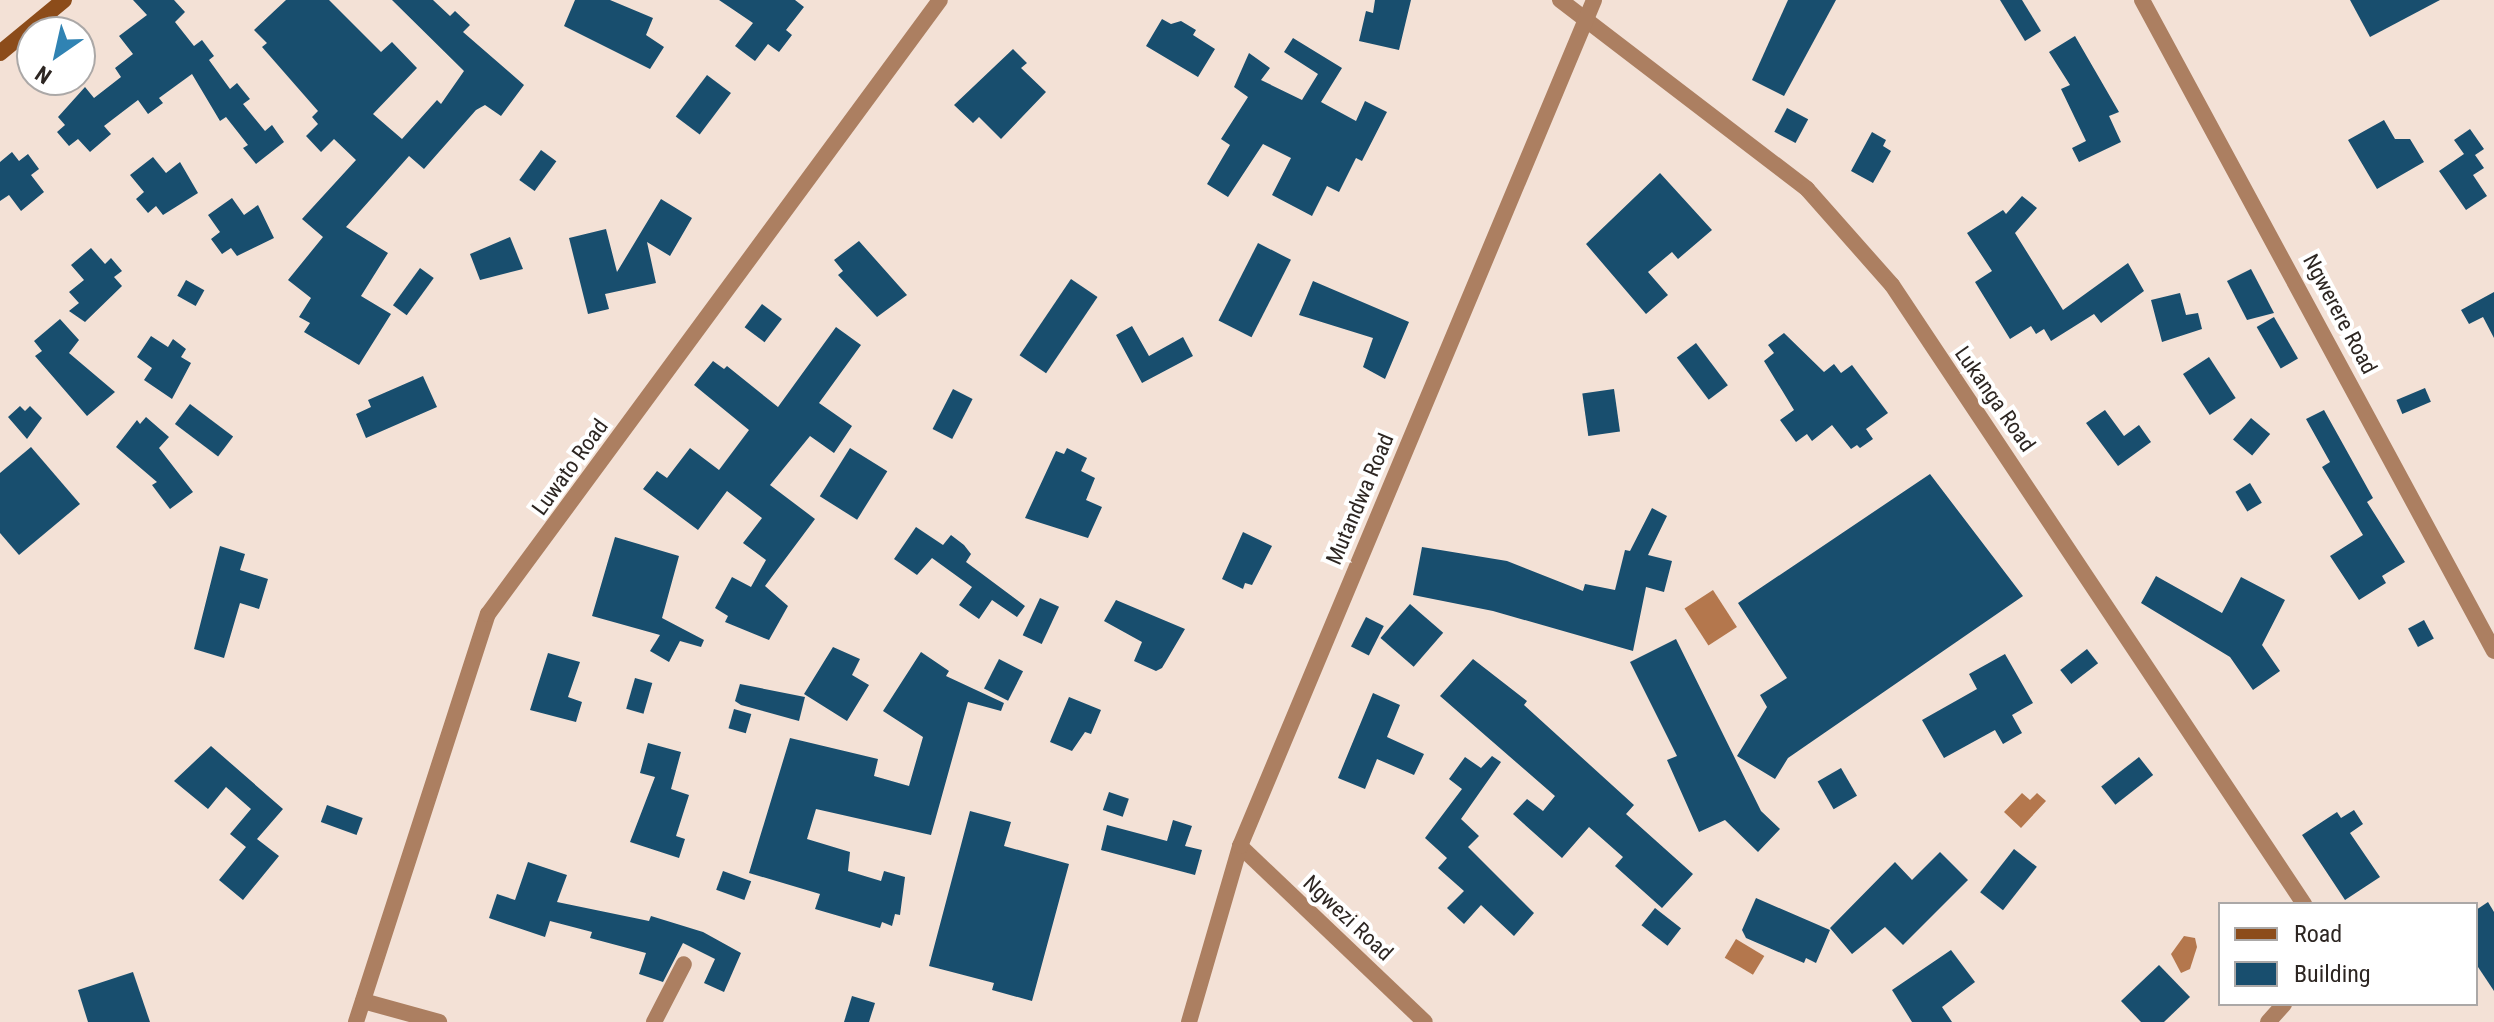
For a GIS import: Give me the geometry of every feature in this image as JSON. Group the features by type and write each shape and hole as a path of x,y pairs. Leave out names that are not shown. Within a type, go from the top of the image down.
{"main road":[{"path":"0,53 64,0"}],"street":[{"name":"Luwato Road","path":"356,1022 488,614 940,0"},
{"name":"Lukanga Road","path":"1560,0 1807,189 1892,285 2303,902"},
{"name":"Mutandwa Road","path":"1189,1022 1240,846 1594,0"},
{"name":"Ngwerere Road","path":"2142,0 2494,651"},
{"name":"Ngwezi Road","path":"1240,846 1425,1022"},
{"path":"654,1022 684,964"},
{"path":"363,1001 439,1022"},
{"path":"2268,1022 2282,1006"}],"shaded area":[{"path":"1713,590 1737,627 1708,645 1684,609"},
{"path":"2022,793 2030,800 2037,793 2046,801 2021,828 2004,812"},
{"path":"2184,936 2195,938 2197,947 2190,969 2181,973 2171,954"},
{"path":"1736,939 1764,956 1753,975 1725,958"}],"building":[{"path":"133,0 174,0 185,12 175,22 194,46 202,40 214,56 209,60 230,89 237,83 250,99 243,104 265,131 272,125 284,142 256,164 243,148 248,145 226,117 220,121 192,74 159,98 163,103 148,114 138,100 104,126 111,134 90,152 78,139 69,146 57,132 65,125 58,117 77,96 94,98 121,77 115,68 133,54 119,36 147,15"},
{"path":"286,0 329,0 381,52 392,42 417,68 373,114 402,139 437,100 441,104 464,71 392,0 433,0 450,16 455,11 470,25 463,32 524,85 501,116 485,105 476,110 424,169 409,156 346,227 388,253 361,296 391,314 359,365 304,332 310,323 299,317 311,298 288,280 323,237 302,219 356,160 334,139 321,152 306,136 318,124 312,117 318,111 262,47 267,43 254,30"},
{"path":"575,0 610,0 653,18 646,35 664,47 650,69 564,26"},
{"path":"719,0 795,0 804,7 786,30 792,35 779,52 768,44 755,61 735,46 753,23"},
{"path":"1375,0 1411,0 1399,50 1359,41 1366,11 1373,13"},
{"path":"1788,0 1836,0 1784,96 1752,80"},
{"path":"2000,0 2022,0 2041,31 2025,41"},
{"path":"2350,0 2440,0 2370,37"},
{"path":"1162,19 1171,24 1181,21 1196,30 1193,35 1215,49 1198,77 1146,46"},
{"path":"2075,36 2119,112 2109,116 2121,142 2079,162 2072,148 2086,141 2061,89 2070,85 2049,52"},
{"path":"1293,38 1342,68 1321,102 1356,121 1365,101 1387,112 1362,161 1356,158 1339,192 1327,186 1312,216 1272,195 1291,158 1263,144 1228,197 1207,184 1230,145 1221,139 1248,97 1234,87 1249,53 1270,68 1261,80 1302,100 1318,74 1284,52"},
{"path":"1013,49 1027,63 1021,68 1046,92 1001,139 979,117 973,123 954,105"},
{"path":"707,75 731,93 700,135 676,117"},
{"path":"1787,108 1808,119 1796,143 1774,132"},
{"path":"2384,120 2395,139 2410,139 2424,162 2377,189 2348,140"},
{"path":"2470,129 2484,149 2475,155 2484,168 2473,175 2487,196 2466,210 2439,171 2464,154 2454,140"},
{"path":"1872,132 1886,140 1883,146 1891,151 1873,183 1851,171"},
{"path":"541,150 556,161 535,191 519,180"},
{"path":"12,152 19,161 28,154 39,169 31,175 44,192 21,211 9,195 0,201 0,162"},
{"path":"153,157 166,173 180,162 198,193 163,215 156,206 148,213 136,199 144,192 130,175"},
{"path":"1660,173 1712,230 1678,259 1672,252 1648,272 1668,295 1646,314 1586,244"},
{"path":"2022,196 2037,208 2015,233 2063,310 2128,263 2144,291 2101,323 2094,314 2051,341 2044,329 2036,334 2031,326 2010,339 1975,282 1992,271 1967,233 2003,210 2006,214"},
{"path":"232,198 244,215 258,205 274,238 237,256 231,248 222,254 211,239 220,232 208,215"},
{"path":"661,199 692,218 670,256 647,242 656,283 605,294 609,309 588,314 569,238 606,229 617,272"},
{"path":"510,237 523,269 480,280 470,254"},
{"path":"859,241 907,295 877,317 838,275 843,271 834,260"},
{"path":"1258,243 1291,260 1251,337 1219,321"},
{"path":"91,248 105,264 111,258 122,271 114,277 122,286 85,322 69,311 79,303 69,292 84,280 71,265"},
{"path":"420,268 434,278 407,315 393,305"},
{"path":"2251,269 2274,313 2247,320 2227,281"},
{"path":"1071,279 1098,297 1046,373 1020,355"},
{"path":"186,280 204,290 196,306 177,296"},
{"path":"1313,281 1409,322 1385,379 1363,367 1373,338 1299,315"},
{"path":"2494,292 2494,338 2483,317 2469,324 2461,310"},
{"path":"2180,293 2186,315 2198,313 2202,329 2162,342 2151,300"},
{"path":"762,304 782,319 765,342 745,327"},
{"path":"2274,317 2298,359 2281,369 2257,327"},
{"path":"60,319 79,340 69,353 115,392 87,416 35,356 42,351 34,341"},
{"path":"1132,326 1149,356 1183,337 1193,356 1142,383 1116,335"},
{"path":"836,327 861,345 819,403 852,426 834,453 810,436 770,485 815,519 765,586 788,606 769,640 725,622 728,616 715,608 732,577 751,587 766,560 743,543 762,518 727,491 698,530 643,489 657,471 667,478 690,448 719,470 749,430 694,385 713,361 724,369 727,366 778,407"},
{"path":"1784,333 1824,372 1834,364 1841,373 1852,365 1888,413 1866,429 1873,439 1860,448 1857,445 1851,449 1832,425 1812,441 1807,434 1796,442 1780,420 1794,410 1764,361 1774,353 1768,345"},
{"path":"151,336 168,347 173,339 186,349 181,357 191,363 172,399 144,380 152,368 137,357"},
{"path":"1696,343 1728,385 1709,400 1677,357"},
{"path":"2209,357 2236,398 2210,415 2183,374"},
{"path":"423,376 437,407 366,438 356,414 371,407 368,400"},
{"path":"2425,388 2431,402 2402,414 2396,400"},
{"path":"953,389 973,399 952,439 933,429"},
{"path":"1614,389 1620,432 1588,436 1582,393"},
{"path":"190,404 233,436 218,456 175,424"},
{"path":"20,406 25,411 30,406 42,418 27,439 8,417"},
{"path":"2105,410 2124,436 2139,425 2151,442 2118,466 2086,423"},
{"path":"2324,410 2373,498 2367,502 2405,562 2382,576 2386,583 2359,600 2330,556 2363,535 2322,467 2330,462 2306,419"},
{"path":"146,417 169,437 159,448 193,492 170,509 152,485 157,482 116,447 137,420 140,424"},
{"path":"2251,418 2270,434 2252,456 2233,439"},
{"path":"31,447 80,504 19,555 0,533 0,473"},
{"path":"850,448 887,471 857,520 820,496"},
{"path":"1067,448 1087,458 1081,471 1095,478 1086,500 1102,507 1088,538 1025,518 1056,451 1064,454"},
{"path":"1930,474 2023,596 1788,758 1775,779 1737,756 1767,707 1760,695 1787,678 1738,603"},
{"path":"2250,483 2262,503 2247,511 2235,492"},
{"path":"1652,508 1667,516 1648,555 1672,561 1664,592 1646,587 1633,651 1493,611 1413,595 1422,547 1507,561 1583,591 1585,584 1615,590 1625,550 1630,551"},
{"path":"916,527 943,545 951,535 964,545 971,554 966,562 1025,606 1017,617 992,600 979,619 959,605 972,587 932,558 917,575 894,559"},
{"path":"1243,532 1272,546 1252,585 1245,583 1243,589 1222,579"},
{"path":"615,537 679,556 662,618 704,640 701,647 680,641 669,662 650,651 660,635 592,616"},
{"path":"220,546 245,554 240,570 268,579 259,609 240,603 224,658 194,649"},
{"path":"2156,576 2222,613 2241,577 2285,600 2262,645 2280,671 2253,690 2230,657 2141,603"},
{"path":"1040,598 1059,607 1042,644 1023,635"},
{"path":"1116,600 1185,629 1162,668 1156,671 1134,661 1142,642 1104,621"},
{"path":"1410,604 1443,633 1414,667 1380,638"},
{"path":"1366,617 1384,626 1369,655 1351,646"},
{"path":"2424,620 2434,639 2418,647 2408,628"},
{"path":"1676,639 1761,811 1780,829 1758,852 1725,820 1699,832 1667,760 1677,756 1630,662"},
{"path":"833,647 860,659 852,675 869,685 847,721 804,694"},
{"path":"2087,649 2098,663 2071,684 2060,670"},
{"path":"921,652 949,671 946,676 1004,703 1001,711 968,702 931,835 816,809 807,839 850,852 848,871 881,881 884,871 905,877 900,915 895,914 892,926 882,922 880,928 815,909 820,894 749,873 790,738 878,759 874,776 909,786 923,737 883,711"},
{"path":"548,653 580,662 568,697 582,702 576,722 530,710"},
{"path":"2005,654 2033,703 2012,715 2022,733 2003,744 1995,730 1944,758 1922,720 1977,689 1969,674"},
{"path":"999,659 1023,671 1008,701 984,688"},
{"path":"1473,659 1527,701 1524,705 1634,805 1626,814 1693,874 1662,908 1615,866 1623,857 1589,827 1562,858 1513,814 1527,799 1543,811 1555,796 1440,696"},
{"path":"635,678 652,683 643,714 626,709"},
{"path":"740,684 805,697 799,721 741,705 735,701"},
{"path":"1373,693 1400,705 1387,737 1424,754 1414,775 1377,759 1365,789 1338,778"},
{"path":"1069,697 1101,710 1091,734 1085,732 1072,751 1050,742"},
{"path":"734,709 751,714 746,733 728,728"},
{"path":"648,743 681,752 671,789 689,795 676,836 685,839 679,858 630,842 655,777 640,773"},
{"path":"211,746 283,809 257,839 279,856 243,900 219,880 246,847 230,834 251,809 226,787 208,809 174,781"},
{"path":"1492,756 1501,762 1461,819 1479,836 1468,847 1534,913 1514,936 1481,905 1464,924 1447,908 1464,891 1438,868 1447,858 1425,838 1462,789 1449,779 1465,757 1481,768"},
{"path":"2139,757 2153,775 2115,805 2101,787"},
{"path":"1841,768 1857,796 1834,809 1818,782"},
{"path":"1109,792 1129,799 1123,817 1103,810"},
{"path":"327,805 363,818 357,835 321,822"},
{"path":"2354,810 2363,824 2350,833 2380,877 2345,900 2302,835 2337,812 2341,818"},
{"path":"970,811 1011,822 1004,846 1069,864 1032,1001 992,990 994,983 929,966"},
{"path":"1173,820 1192,826 1185,846 1202,850 1195,875 1101,850 1107,825 1167,841"},
{"path":"2014,849 2037,867 2003,910 1980,892"},
{"path":"1940,852 1968,880 1903,945 1885,927 1852,954 1830,928 1895,862 1912,880"},
{"path":"528,862 567,875 557,902 649,921 651,916 703,932 741,953 724,992 704,983 715,959 683,943 663,982 639,974 646,953 590,938 592,932 550,921 545,937 489,918 497,894 515,900"},
{"path":"723,871 751,881 744,900 716,890"},
{"path":"1756,898 1830,930 1816,963 1806,958 1804,963 1746,938 1742,930"},
{"path":"2488,902 2494,912 2494,991 2478,967 2478,909"},
{"path":"1655,908 1681,928 1667,946 1641,925"},
{"path":"1951,950 1975,982 1942,1007 1952,1022 1912,1022 1892,990"},
{"path":"2159,965 2190,997 2164,1022 2141,1022 2121,1001"},
{"path":"133,972 150,1022 88,1022 78,990"},
{"path":"852,996 875,1003 869,1022 844,1022"}]}
